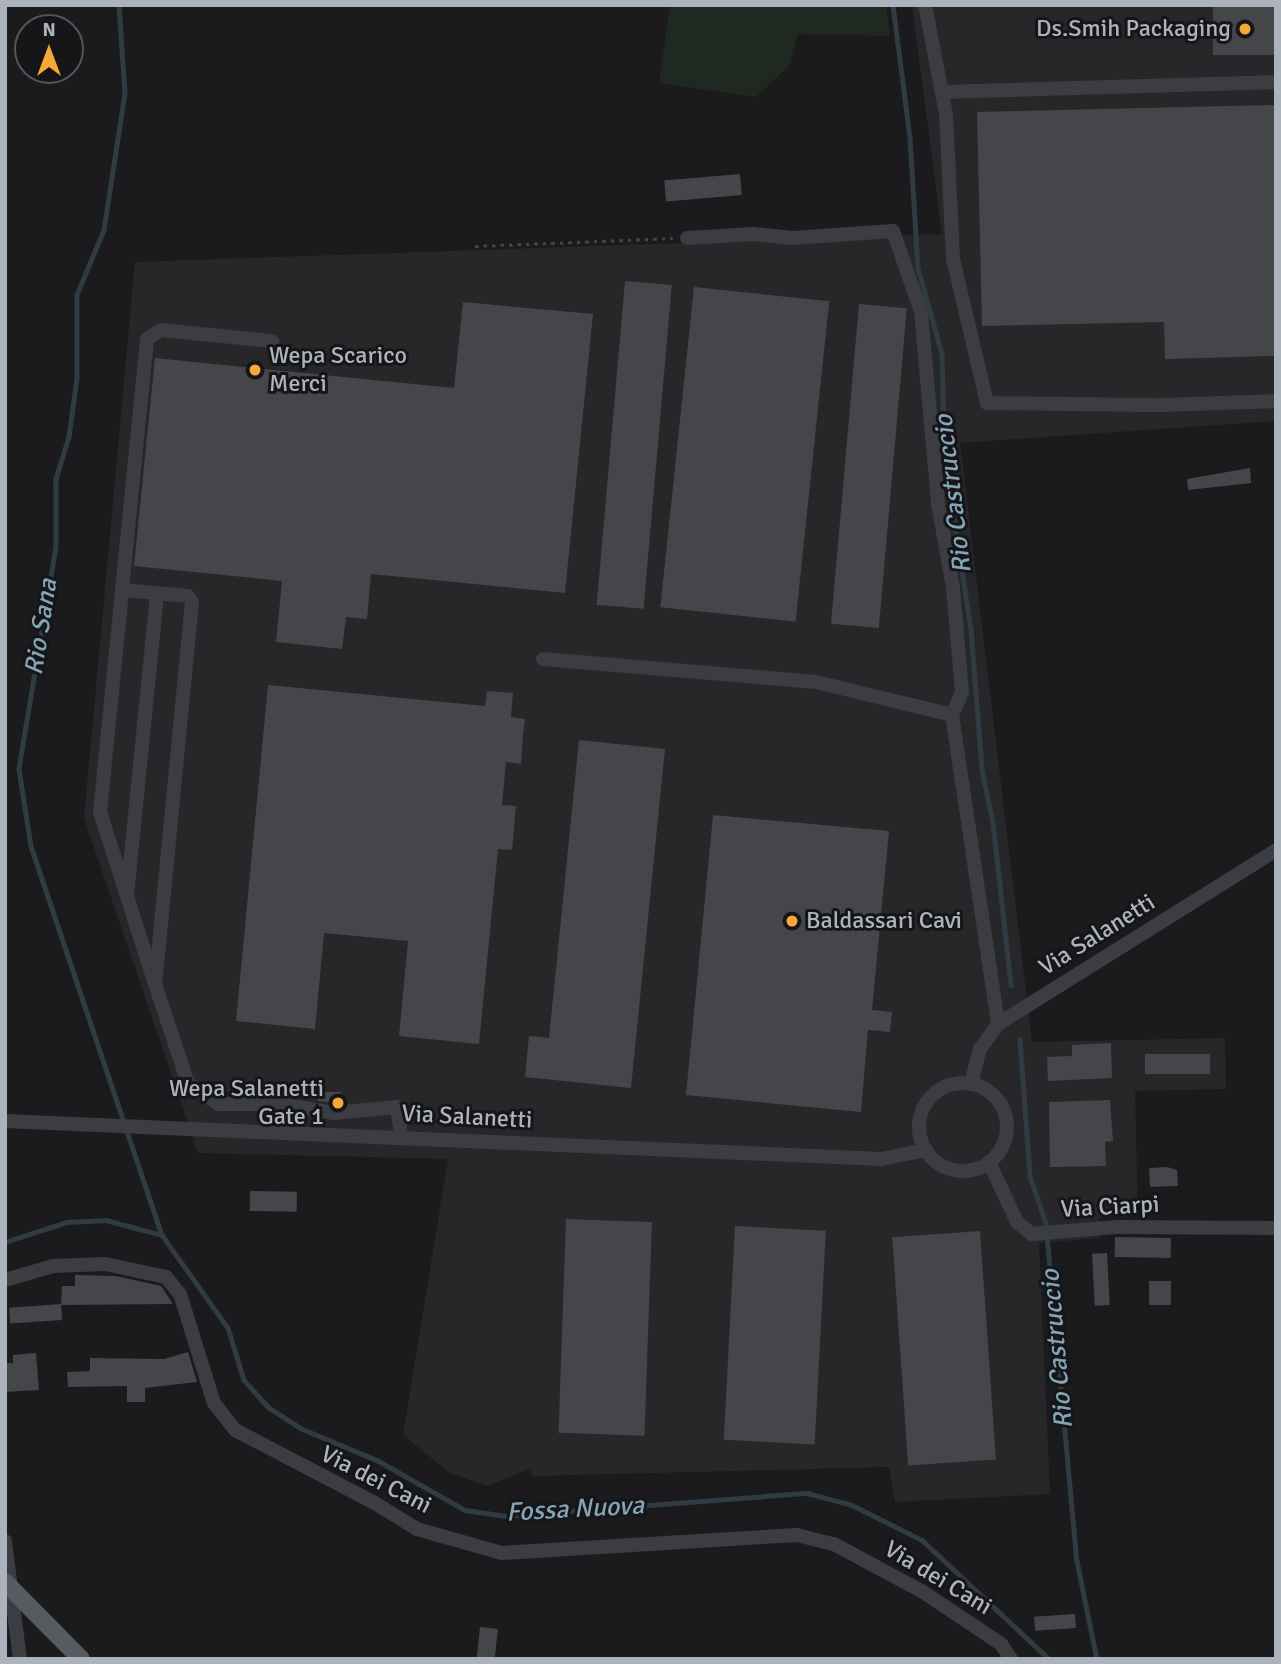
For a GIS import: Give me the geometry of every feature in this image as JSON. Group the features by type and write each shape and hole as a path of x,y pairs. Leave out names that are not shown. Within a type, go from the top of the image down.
{"main road":[{"path":"9,1586 81,1659"}],"street":[{"path":"925,5 942,92 953,259 982,369 987,403 1162,405 1276,401"},
{"path":"942,92 1276,82"},
{"path":"687,238 752,234 793,238 893,231 921,313 938,504 953,587 961,692 952,715 998,1024"},
{"path":"272,341 161,330 147,339 100,812 126,900 188,1083 198,1094 218,1104 278,1104 317,1112 351,1113 373,1106 397,1107 401,1137"},
{"path":"122,590 188,596 192,602 155,984"},
{"path":"126,900 157,593"},
{"path":"543,659 816,682 952,715"},
{"name":"Via Salanetti","path":"971,1084 981,1049 998,1024 1276,850"},
{"path":"971,1084 996,1098 1004,1110 1005,1139 989,1162 962,1171 935,1161 926,1150 919,1122 927,1102 943,1087 971,1084"},
{"name":"Via Salanetti","path":"5,1121 881,1159 926,1150"},
{"name":"Via Ciarpi","path":"989,1162 1017,1222 1032,1234 1117,1227 1276,1228"},
{"name":"Via dei Cani","path":"5,1280 53,1266 105,1264 166,1277 180,1294 214,1403 236,1430 416,1529 502,1553 797,1535 834,1544 923,1592 1001,1644 1011,1659"},
{"path":"5,1541 20,1659"}],"path":[{"path":"475,246 687,238"}],"shaded area":[{"path":"670,5 886,5 890,36 798,34 790,65 756,97 659,83"},
{"path":"912,5 1276,5 1276,421 960,443 1032,1042 1225,1038 1226,1089 1135,1091 1138,1216 1099,1218 1101,1238 1039,1243 1050,1494 895,1502 889,1467 532,1476 531,1468 487,1486 450,1473 403,1435 448,1159 198,1153 84,818 135,262 942,234"}],"building":[{"name":"Ds.Smih Packaging","path":"1213,5 1276,5 1276,55 1213,55"},
{"path":"1276,105 1276,356 1165,359 1164,322 982,326 977,112"},
{"path":"740,174 742,195 666,202 664,181"},
{"path":"625,281 672,285 643,609 597,605"},
{"path":"694,287 829,301 796,621 660,607"},
{"path":"463,302 593,314 565,593 371,574 367,619 346,617 342,649 276,642 282,581 134,566 155,358 454,388"},
{"path":"859,304 907,308 879,628 831,624"},
{"path":"1250,468 1251,483 1188,490 1187,479"},
{"path":"268,685 485,706 487,691 513,693 511,717 525,719 521,764 506,762 502,805 516,806 512,850 498,849 479,1044 399,1036 408,941 324,933 315,1029 236,1021"},
{"path":"579,740 665,749 631,1088 525,1077 529,1036 549,1038"},
{"name":"Baldassari Cavi","path":"713,815 889,831 872,1010 892,1012 890,1032 868,1030 861,1112 686,1095"},
{"path":"1111,1043 1112,1078 1048,1081 1047,1057 1072,1056 1072,1045"},
{"path":"1145,1054 1210,1054 1210,1074 1145,1074"},
{"path":"318,1092 341,1092 341,1103 318,1101"},
{"path":"1110,1100 1113,1141 1105,1142 1106,1166 1050,1167 1049,1102"},
{"path":"1167,1167 1177,1170 1178,1186 1150,1187 1149,1168"},
{"path":"250,1191 297,1192 297,1212 250,1211"},
{"path":"566,1219 652,1222 644,1436 559,1433"},
{"path":"735,1226 826,1231 815,1444 724,1440"},
{"path":"980,1231 996,1459 908,1466 892,1237"},
{"path":"1115,1237 1171,1238 1171,1258 1115,1257"},
{"path":"1107,1253 1110,1305 1095,1306 1092,1254"},
{"path":"75,1275 116,1276 161,1286 173,1304 61,1305 62,1286 75,1286"},
{"path":"1149,1281 1171,1281 1171,1305 1149,1305"},
{"path":"61,1304 62,1320 10,1324 9,1308"},
{"path":"188,1352 197,1382 145,1388 145,1402 127,1402 127,1386 68,1387 67,1372 90,1371 90,1358 164,1359"},
{"path":"36,1353 39,1390 5,1392 5,1363 13,1363 13,1355"},
{"path":"1075,1614 1076,1628 1035,1631 1034,1617"},
{"path":"480,1627 498,1629 495,1659 477,1659"}],"waterway":[{"name":"Rio Sana","path":"119,5 125,93 104,230 77,295 77,378 69,437 56,479 56,547 19,769 31,846 162,1235"},
{"name":"Rio Castruccio","path":"893,5 910,138 918,268 942,354 945,461 971,629 982,770 993,822 1011,985"},
{"name":"Rio Castruccio","path":"1020,1039 1030,1176 1046,1223 1077,1561 1097,1659"},
{"name":"Fossa Nuova","path":"5,1242 67,1222 106,1220 162,1235 228,1328 244,1380 268,1407 300,1428 377,1460 465,1510 506,1516 807,1493 852,1505 922,1540 1049,1659"}],"place":[{"name":"Ds.Smih Packaging","path":"1245,29"},
{"name":"Wepa Scarico Merci","path":"255,370"},
{"name":"Baldassari Cavi","path":"792,921"},
{"name":"Wepa Salanetti Gate 1","path":"338,1103"}]}
